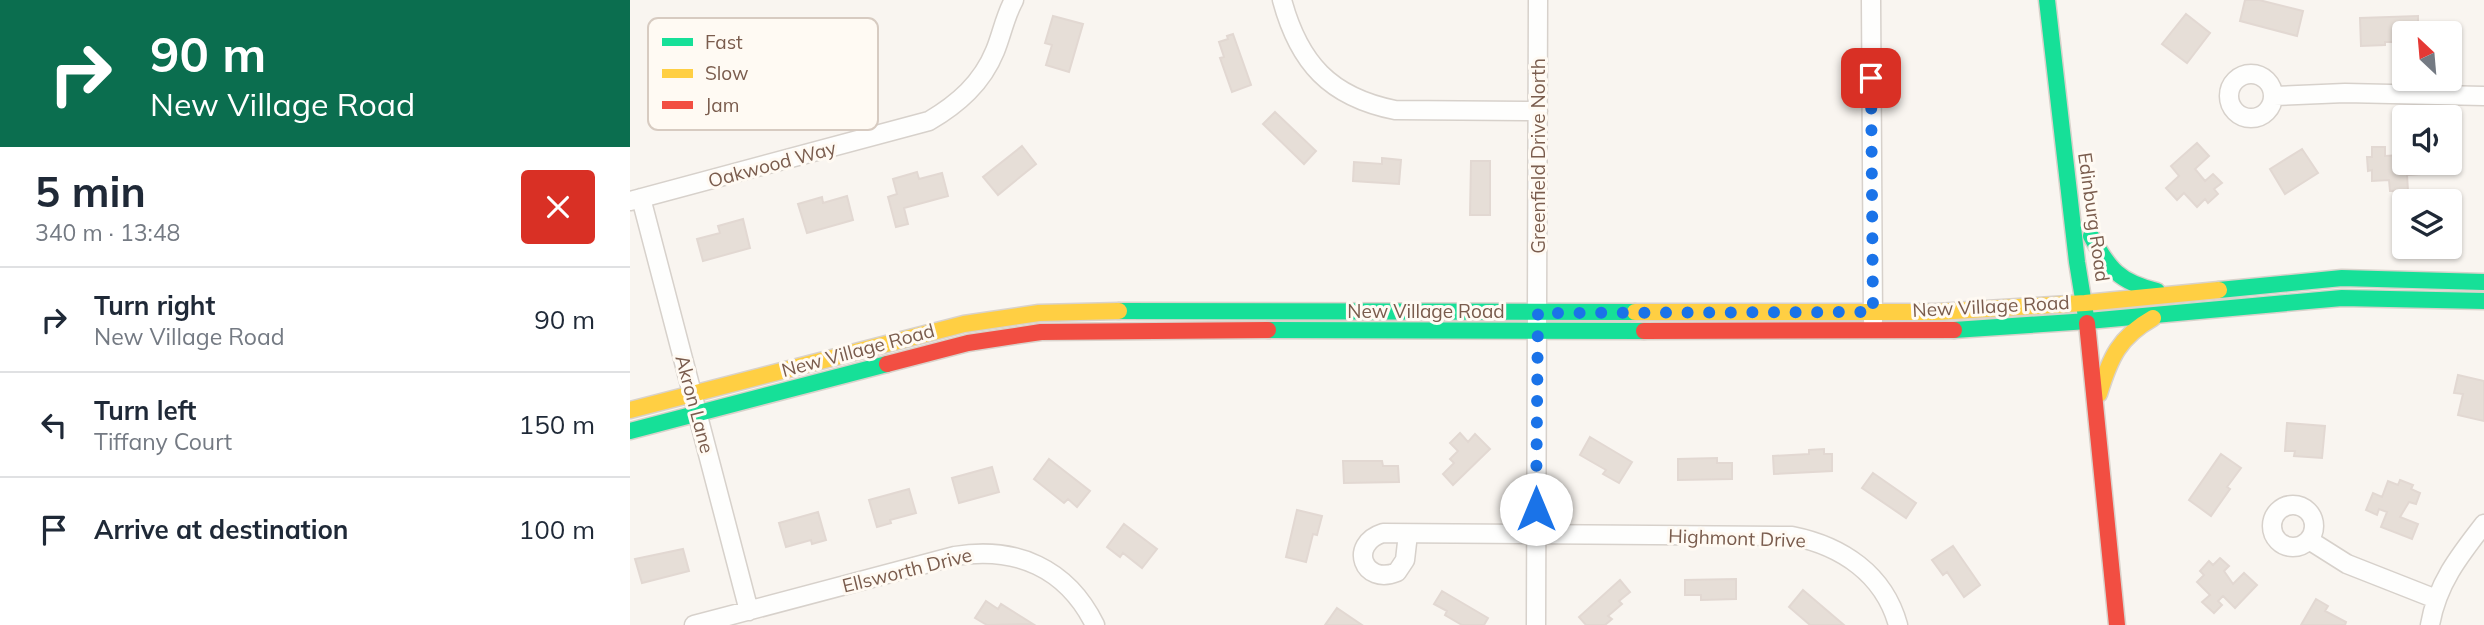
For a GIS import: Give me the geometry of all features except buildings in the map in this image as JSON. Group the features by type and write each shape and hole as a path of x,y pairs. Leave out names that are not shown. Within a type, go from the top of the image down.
{"main road":[{"name":"Edinburg Road","path":"2047,0 2071,212 2085,303"},
{"name":"Edinburg Road","path":"2065,12 2080,150"},
{"name":"Edinburg Road","path":"2085,303 2090,277 2090,230 2110,267 2124,282 2169,294"},
{"name":"New Village Road","path":"630,410 964,324 1039,313 1937,312 2085,303 2342,278 2484,282"},
{"name":"New Village Road","path":"630,431 968,343 1041,332 1937,331 2088,321 2343,298 2484,302"},
{"path":"2085,303 2117,625"},
{"path":"2096,402 2118,344 2133,328 2167,314"}],"street":[{"name":"Oakwood Way","path":"635,200 929,121 959,101 983,74 995,52 1014,0"},
{"path":"1282,0 1293,35 1304,55 1325,79 1353,98 1373,106 1395,110 1538,111"},
{"name":"Greenfield Drive North","path":"1536,625 1538,0"},
{"path":"1871,0 1873,332"},
{"path":"2274,96 2345,93 2484,96"},
{"name":"Akron Lane","path":"635,200 692,394 749,611"},
{"path":"2430,625 2436,599 2454,563 2484,524"},
{"name":"Highmont Drive","path":"1408,534 1792,536 1815,541 1839,551 1871,576 1885,595 1898,625"},
{"path":"2309,540 2347,564 2436,599"},
{"name":"Ellsworth Drive","path":"694,625 955,556 976,553 999,553 1039,565 1074,592 1095,625"}],"traffic: fast":[{"path":"2047,0 2077,262 2087,323"},
{"path":"2091,236 2116,272 2133,283 2157,291"},
{"path":"2219,290 2342,278 2484,282"},
{"path":"1954,330 2342,298 2484,301"},
{"path":"1119,311 1635,312"},
{"path":"1268,330 1644,331"},
{"path":"630,431 887,364"}],"traffic: slow":[{"path":"1635,312 1937,312 2085,303 2219,290"},
{"path":"630,410 964,324 1039,313 1119,311"},
{"path":"2099,394 2117,350 2132,333 2153,318"}],"traffic: jam":[{"path":"2087,323 2117,625"},
{"path":"887,364 968,343 1041,332 1268,330"},
{"path":"1644,331 1954,330"}],"route":[{"path":"1536,509 1538,313 1873,312 1871,78"}]}
